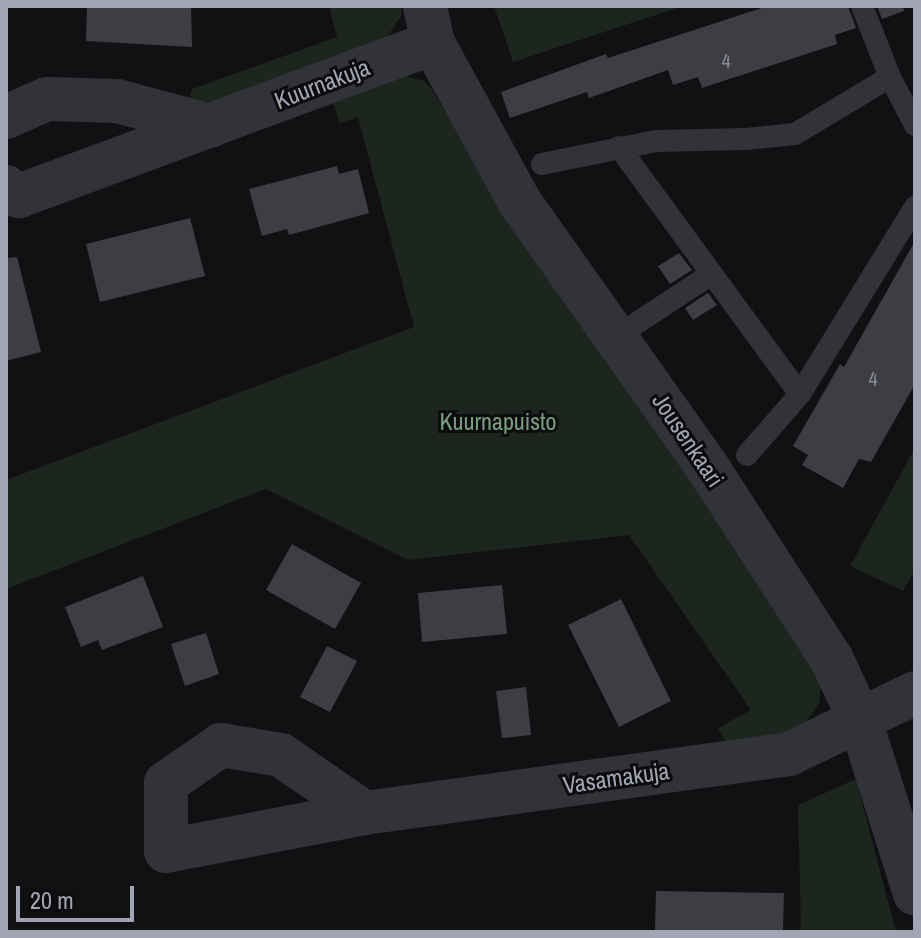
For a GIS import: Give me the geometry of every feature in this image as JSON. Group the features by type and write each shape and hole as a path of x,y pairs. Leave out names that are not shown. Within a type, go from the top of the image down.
{"street":[{"name":"Kuurnakuja","path":"6,187 19,196 211,126 429,24"},
{"name":"Jousenkaari","path":"429,24 519,201 706,465 832,660 860,720 915,893"},
{"path":"6,117 47,99 117,101 211,126"},
{"name":"Vasamakuja","path":"365,813 789,754 915,693"}],"lane":[{"path":"862,6 890,77 915,125"},
{"path":"542,164 656,141 746,139 795,134 890,77"},
{"path":"619,147 800,394"},
{"path":"747,455 800,394 915,207"},
{"path":"617,336 710,275"}],"green space":[{"path":"329,6 402,6 401,16 381,46 240,101 198,103 190,96 192,89 337,37"},
{"path":"494,6 683,6 513,62"},
{"name":"Kuurnapuisto","path":"401,75 424,81 430,87 486,179 695,475 817,673 821,686 819,704 799,732 733,754 718,728 751,710 629,535 408,560 266,489 6,589 6,480 414,327 358,117 340,123 333,103"},
{"path":"915,448 915,570 903,591 850,566"},
{"path":"856,779 896,932 801,932 798,805"}],"building":[{"path":"87,6 191,6 192,47 86,41"},
{"path":"768,6 848,6 856,28 835,35 837,44 702,88 698,77 673,85 668,70 589,98 587,92 510,118 501,92 606,54 608,58"},
{"path":"877,6 903,6 904,11 882,19"},
{"path":"337,166 339,174 358,169 369,213 289,235 287,229 262,236 249,189"},
{"path":"190,218 205,276 100,302 86,244"},
{"path":"915,241 915,384 871,462 859,459 843,488 802,465 808,455 793,446 840,364 844,367"},
{"path":"679,253 692,270 670,284 658,266"},
{"path":"17,257 41,352 6,361 6,258"},
{"path":"708,293 717,305 693,320 685,308"},
{"path":"292,544 361,583 335,629 266,590"},
{"path":"143,576 163,627 102,650 98,640 81,647 65,607"},
{"path":"502,585 507,634 422,642 418,593"},
{"path":"621,599 671,701 619,727 568,625"},
{"path":"206,633 219,674 185,686 171,644"},
{"path":"327,646 357,661 330,712 300,697"},
{"path":"526,687 531,735 502,738 496,691"},
{"path":"656,891 784,893 783,932 655,932"}]}
